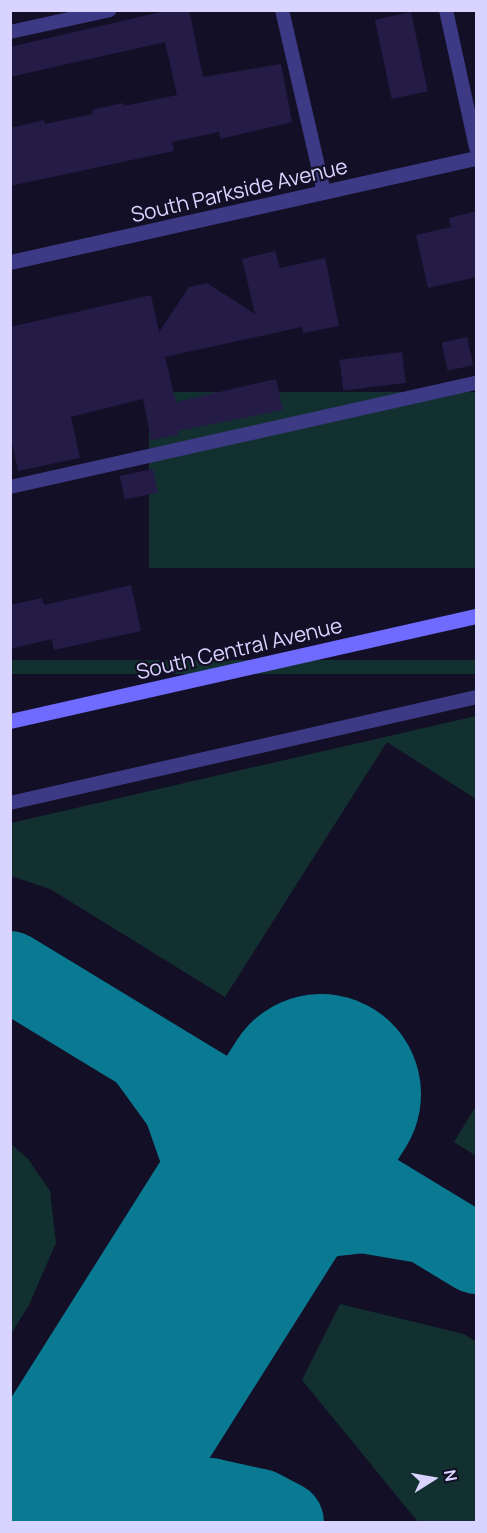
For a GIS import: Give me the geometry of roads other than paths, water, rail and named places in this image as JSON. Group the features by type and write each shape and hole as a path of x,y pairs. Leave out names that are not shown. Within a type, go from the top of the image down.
{"main road":[{"name":"South Central Avenue","path":"10,721 477,616"}],"street":[{"name":"South Parkside Avenue","path":"10,262 477,158"}],"lane":[{"path":"10,32 110,10"},
{"path":"282,10 324,192"},
{"path":"446,10 477,148"},
{"path":"10,487 477,383"},
{"path":"10,803 477,697"}]}
